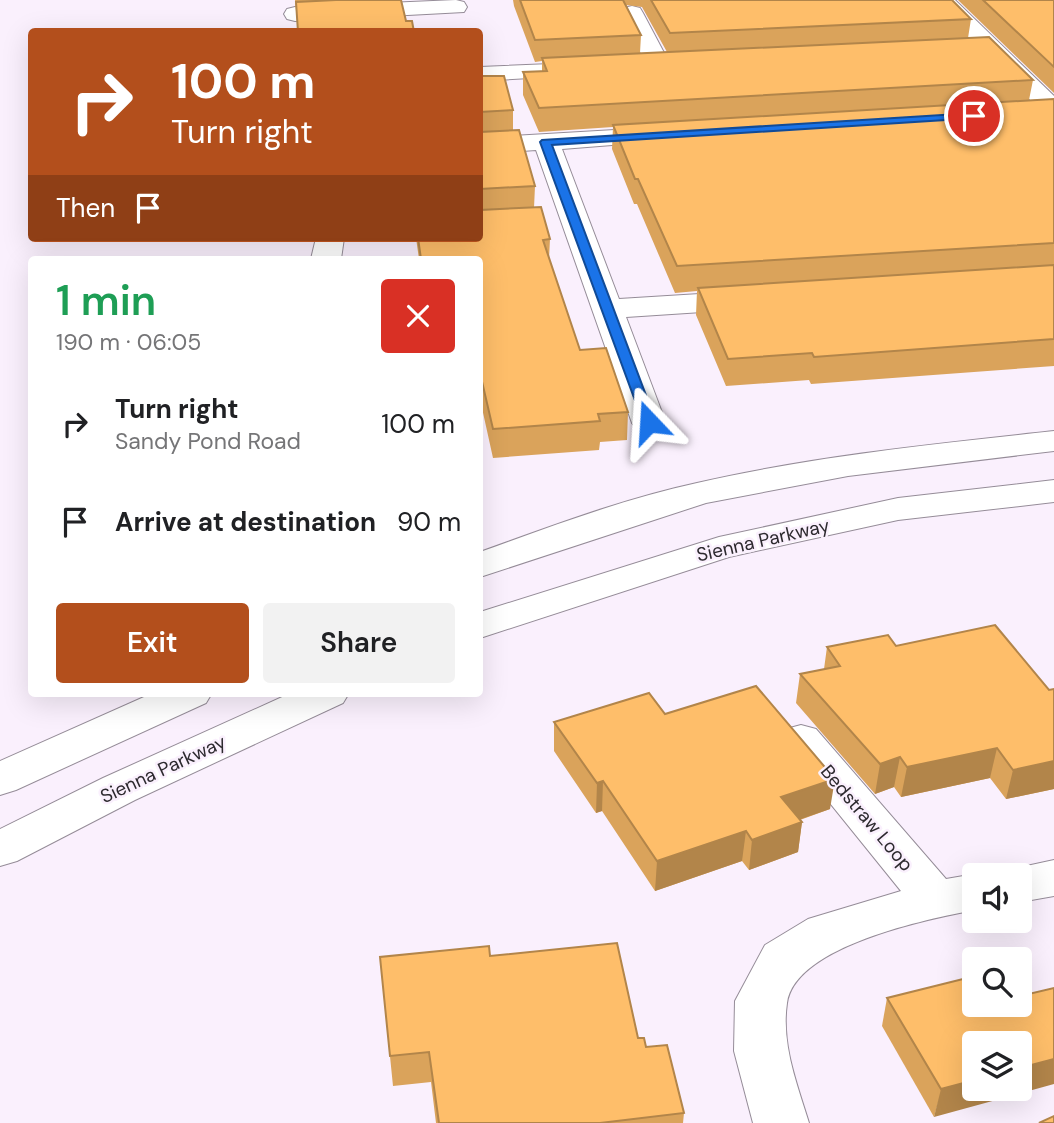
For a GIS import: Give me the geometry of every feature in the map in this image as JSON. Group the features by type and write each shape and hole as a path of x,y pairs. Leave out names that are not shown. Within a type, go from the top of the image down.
{"street":[{"path":"943,0 1054,111"},
{"path":"295,14 455,4 460,28"},
{"path":"632,13 659,66"},
{"path":"964,50 991,49"},
{"path":"632,67 687,64"},
{"path":"483,74 604,68"},
{"path":"1027,113 1054,111"},
{"path":"483,146 697,133"},
{"path":"546,142 561,221 607,309 649,422"},
{"path":"607,309 775,298"},
{"path":"483,564 557,537 699,493 848,465 1054,441"},
{"name":"Sienna Parkway","path":"483,624 719,548 898,509 1054,491"},
{"path":"0,779 182,697"},
{"name":"Sienna Parkway","path":"0,849 119,789 319,697"},
{"name":"Bedstraw Loop","path":"771,705 955,896 826,933 783,959 761,1001 761,1051 781,1123"},
{"path":"1032,882 1054,878"}],"building":[{"path":"401,0 406,21 412,21 413,28 298,28 296,2"},
{"path":"520,0 623,0 641,35 535,40"},
{"path":"651,0 952,0 971,19 670,33"},
{"path":"983,0 1054,0 1054,67"},
{"path":"989,37 1033,80 539,108 523,72 547,71 542,58"},
{"path":"483,76 504,76 513,110 483,112"},
{"path":"1054,99 1054,243 677,266 638,179 635,179 613,125"},
{"path":"519,130 535,186 483,189 483,132"},
{"path":"541,207 550,239 543,240 580,350 606,348 628,412 598,414 600,421 493,429 483,386 483,256 421,256 419,242 483,242 483,210"},
{"path":"1054,265 1054,339 814,357 812,353 728,359 698,288"},
{"path":"995,625 1049,690 1054,689 1054,761 1013,770 997,748 907,767 900,757 880,764 800,674 840,666 827,647 888,635 896,646"},
{"path":"756,686 835,779 781,797 802,822 752,840 746,831 657,861 603,781 597,783 554,722 649,693 665,714"},
{"path":"617,943 638,1038 644,1038 646,1047 667,1045 684,1113 600,1123 439,1123 429,1052 390,1056 380,957 489,946 490,956"},
{"path":"962,979 962,1017 1032,1017 1032,993 1054,988 1054,1059 1032,1065 1032,1031 962,1031 962,1083 941,1089 887,998"},
{"path":"1054,1116 1054,1123 1039,1123"}],"route":[{"path":"649,422 546,142 974,116"}]}
